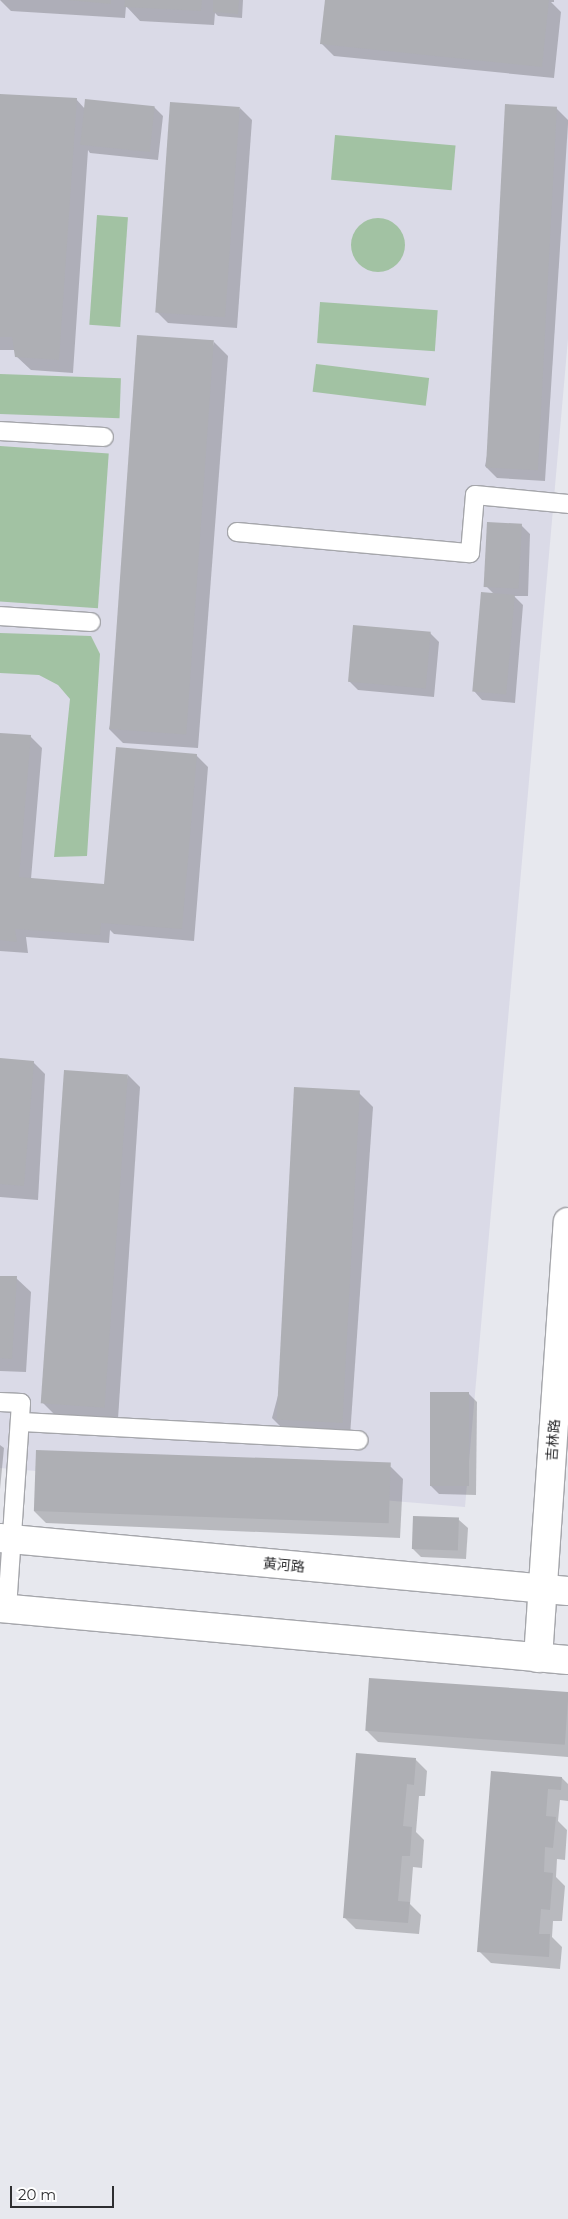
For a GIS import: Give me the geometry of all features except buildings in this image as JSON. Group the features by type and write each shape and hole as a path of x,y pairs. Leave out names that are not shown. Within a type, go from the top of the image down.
{"street":[{"name":"吉林路","path":"538,1658 555,1590 568,1222"},
{"name":"黄河路","path":"6,1539 555,1590"},
{"path":"3,1608 568,1660"}],"lane":[{"path":"0,431 104,437"},
{"path":"237,532 470,553 475,494 568,504"},
{"path":"0,616 91,622"},
{"path":"0,1402 22,1403 22,1422 6,1539 3,1608"},
{"path":"22,1422 359,1440"}],"shaded area":[{"path":"0,0 568,0 568,339 465,1507 0,1468"}],"green space":[{"path":"335,135 456,146 452,190 331,180"},
{"path":"97,215 128,217 120,327 89,325"},
{"path":"373,218 383,218 393,222 401,230 405,245 401,260 393,268 383,272 373,272 363,268 355,260 351,250 351,240 355,230 363,222"},
{"path":"320,302 438,310 435,351 317,343"},
{"path":"316,364 429,378 426,406 313,392"},
{"path":"0,374 121,378 120,418 0,414"},
{"path":"0,446 109,454 98,608 0,601"},
{"path":"0,633 91,636 100,654 87,856 54,857 70,699 58,685 39,675 0,673"}]}
